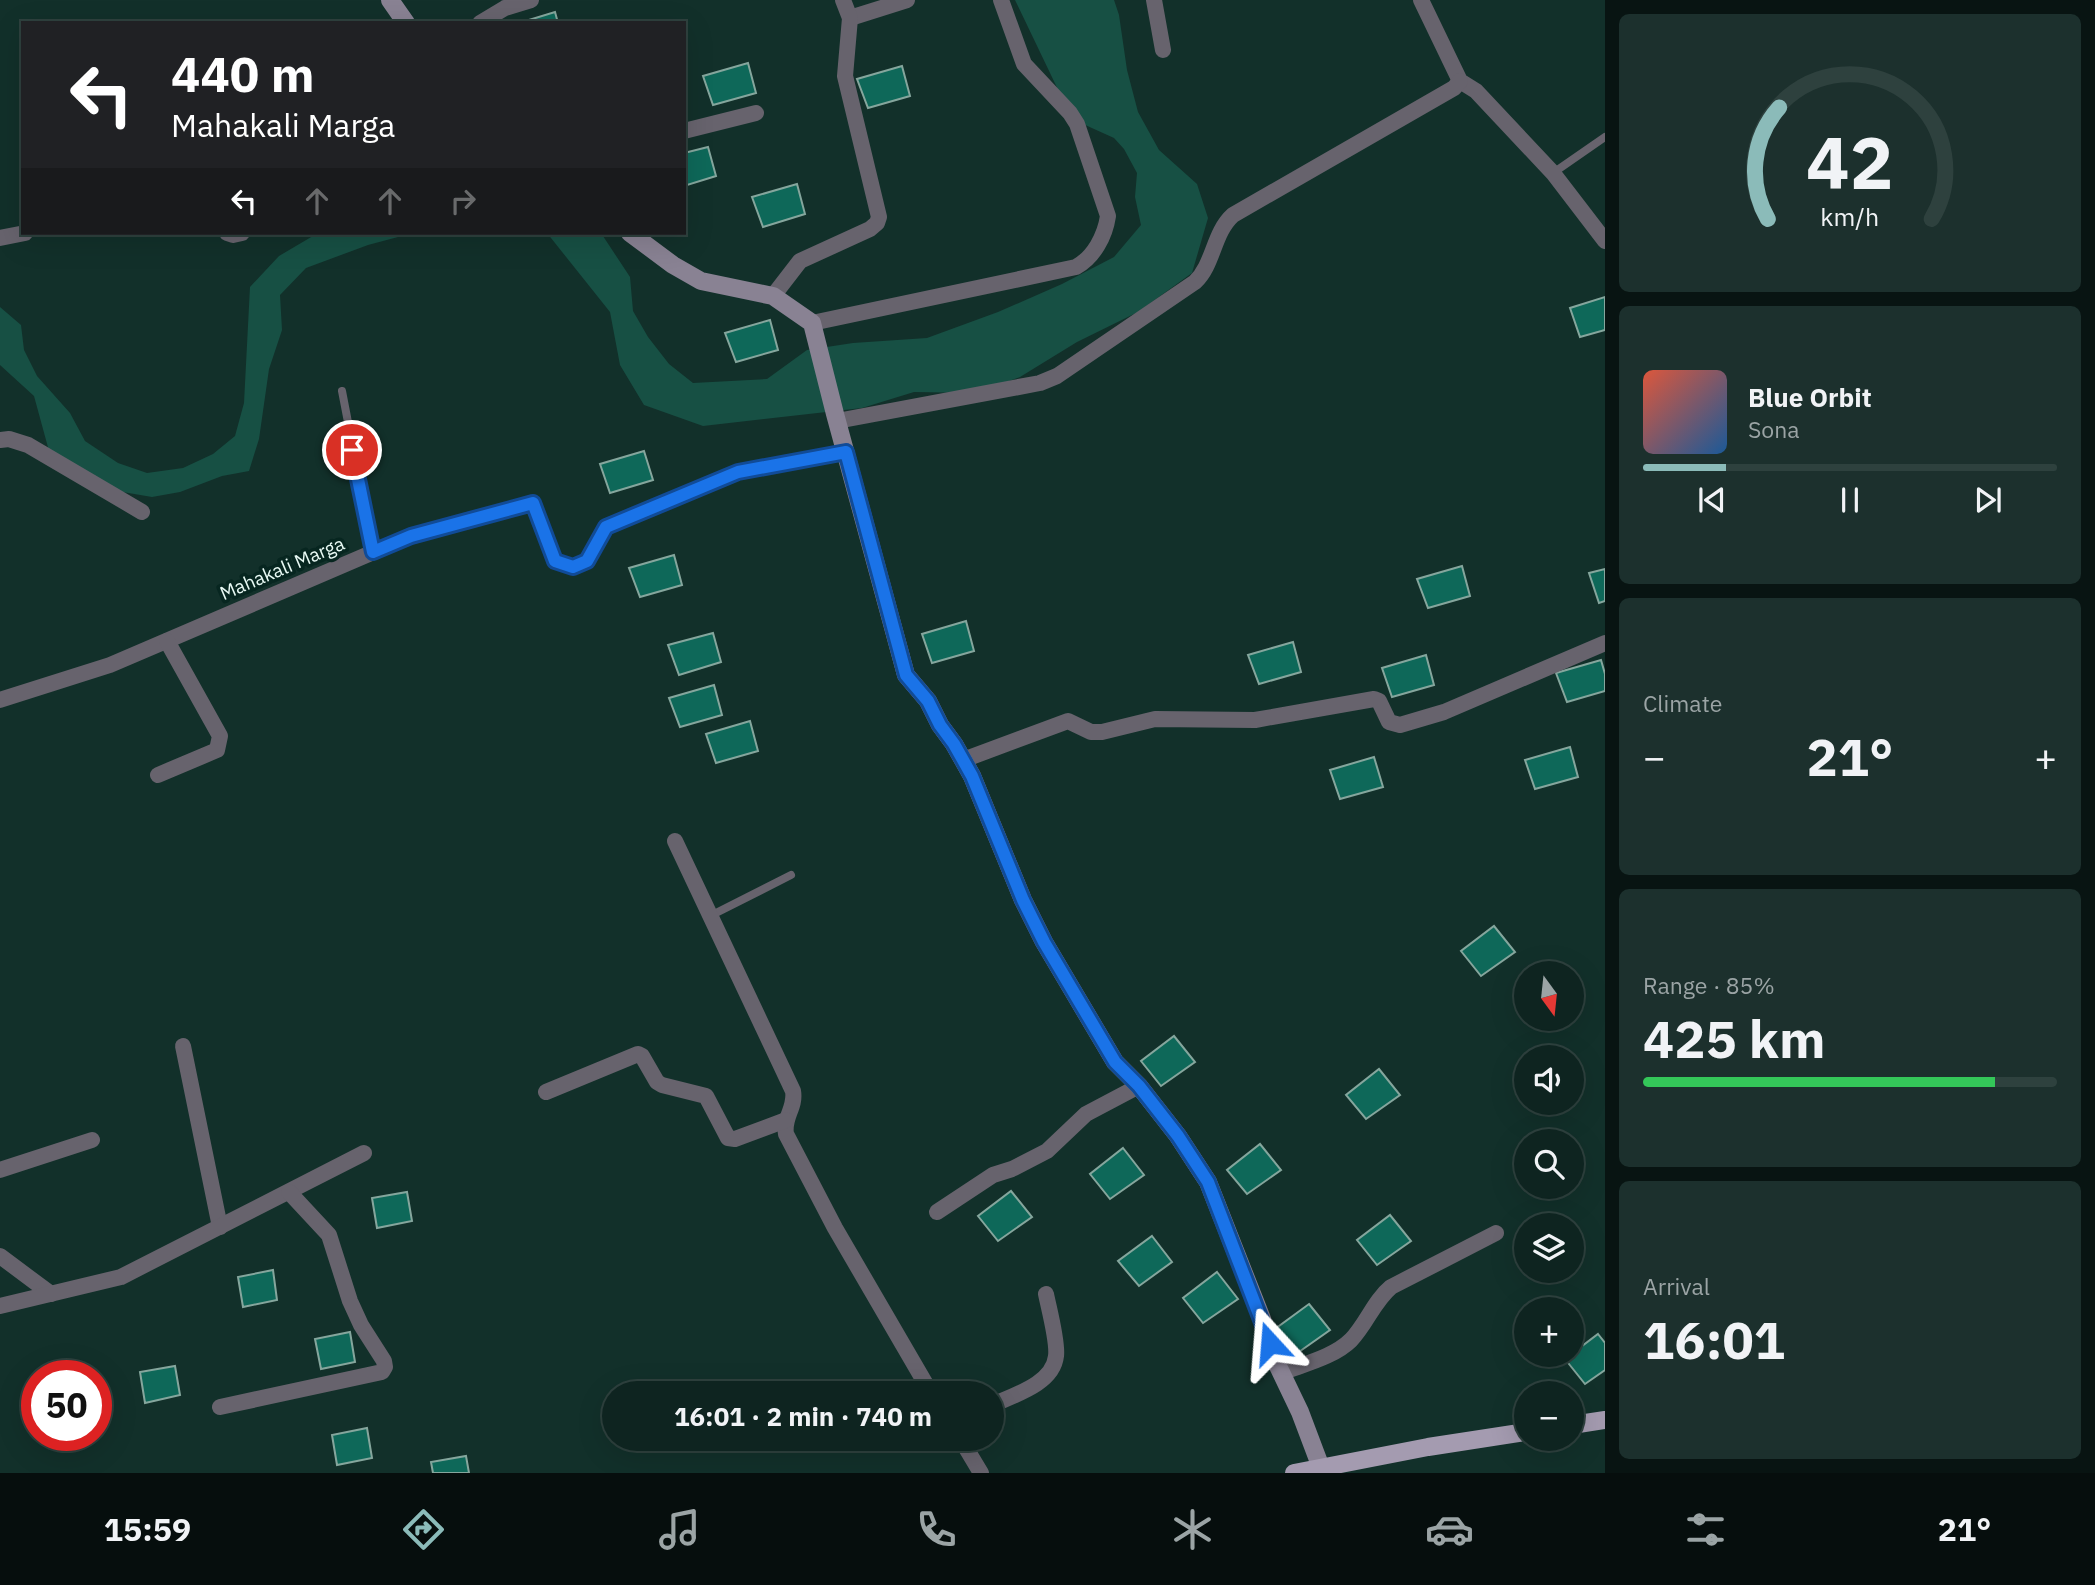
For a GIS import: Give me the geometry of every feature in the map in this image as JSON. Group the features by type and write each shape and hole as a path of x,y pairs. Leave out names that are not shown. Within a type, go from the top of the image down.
{"main road":[{"path":"390,0 404,21"},
{"path":"633,235 673,265 701,281 773,296 812,323 906,675 928,701 972,776 1023,900 1044,942 1115,1062 1139,1086 1178,1136 1208,1182 1281,1373 1322,1470"},
{"path":"1584,1423 1605,1420"},
{"path":"1294,1473 1322,1470 1428,1447 1514,1434"}],"street":[{"path":"483,21 492,14 531,0"},
{"path":"773,296 800,261 870,229 879,217 845,76 850,18 844,0"},
{"path":"850,18 907,0"},
{"path":"812,323 1076,267 1087,261 1095,251 1107,226 1108,216 1077,124 1024,64 1001,0"},
{"path":"1154,0 1163,50"},
{"path":"1421,0 1460,81 1475,91 1553,173 1605,241"},
{"path":"836,418 1023,388 1056,376 1195,282 1205,270 1221,230 1233,215 1454,88 1460,81"},
{"path":"686,130 756,113"},
{"path":"0,237 21,234"},
{"path":"0,440 9,439 28,445 142,512"},
{"name":"Mahakali Marga","path":"0,700 110,665 411,536 533,503 555,561 573,567 587,561 606,527 738,472 846,452"},
{"path":"158,775 217,750 220,743 220,736 167,641"},
{"path":"963,760 1068,721 1091,732 1102,732 1155,719 1255,720 1374,699 1379,701 1389,722 1400,725 1444,712 1605,643"},
{"path":"675,841 793,1091 794,1107 786,1119 786,1133 835,1228 924,1381"},
{"path":"183,1046 220,1227"},
{"path":"545,1092 638,1054 642,1056 657,1082 705,1096 727,1138 735,1139 786,1119"},
{"path":"937,1212 993,1175 1012,1170 1047,1151 1086,1114 1139,1086"},
{"path":"0,1170 92,1140"},
{"path":"0,1306 121,1276 363,1153"},
{"path":"220,1407 382,1372 385,1367 350,1301 329,1235 289,1192"},
{"path":"1281,1373 1349,1342 1382,1295 1391,1287 1496,1233"},
{"path":"0,1256 51,1294"},
{"path":"1004,1399 1036,1384 1051,1370 1056,1355 1046,1294"},
{"path":"968,1451 981,1473"}],"lane":[{"path":"1553,173 1605,137"},
{"path":"342,391 373,552"},
{"path":"710,916 791,875"}],"shaded area":[{"path":"1015,0 1114,0 1138,112 1159,150 1197,184 1208,218 1192,273 1138,312 1077,342 1020,377 976,393 914,392 862,408 703,426 644,405 620,365 610,312 549,235 602,235 630,277 633,311 648,337 669,364 693,383 767,379 807,350 853,343 927,338 998,312 1062,284 1114,257 1141,225 1135,197 1137,173 1124,149 1114,138 1083,124 1062,98"},
{"path":"315,235 406,235 368,245 306,268 280,295 282,330 269,369 259,439 249,471 222,476 180,492 152,497 111,490 49,451 34,396 0,365 0,307 21,325 24,350 37,376 70,413 85,441 118,463 147,473 183,468 213,454 235,436 244,403 250,287 279,256"}],"building":[{"path":"555,12 557,21 526,21"},
{"path":"748,63 756,93 713,105 703,76"},
{"path":"902,66 910,96 868,108 857,79"},
{"path":"708,147 716,176 686,185 686,152"},
{"path":"797,184 805,214 763,227 752,197"},
{"path":"1605,297 1605,330 1580,337 1570,308"},
{"path":"770,320 778,350 736,362 725,333"},
{"path":"644,451 653,480 610,493 600,464"},
{"path":"674,555 682,585 640,597 629,568"},
{"path":"1462,566 1470,596 1428,608 1417,579"},
{"path":"1605,569 1605,601 1599,603 1589,573"},
{"path":"966,621 974,651 932,663 922,634"},
{"path":"713,633 721,662 679,675 668,645"},
{"path":"1293,642 1301,672 1259,684 1248,655"},
{"path":"1426,655 1434,685 1392,697 1382,668"},
{"path":"1601,660 1605,674 1605,691 1567,702 1556,673"},
{"path":"714,685 722,715 680,727 669,698"},
{"path":"750,721 758,751 716,763 706,734"},
{"path":"1570,747 1578,777 1535,789 1525,760"},
{"path":"1374,757 1383,787 1340,799 1330,770"},
{"path":"1494,926 1515,952 1481,976 1461,951"},
{"path":"1174,1036 1195,1062 1161,1086 1141,1061"},
{"path":"1379,1069 1400,1095 1366,1119 1346,1095"},
{"path":"1260,1144 1281,1170 1247,1194 1227,1170"},
{"path":"1123,1148 1144,1175 1110,1199 1090,1174"},
{"path":"1011,1191 1032,1217 998,1241 978,1216"},
{"path":"407,1192 412,1221 377,1228 372,1198"},
{"path":"1390,1215 1411,1241 1377,1265 1357,1240"},
{"path":"1152,1236 1172,1262 1139,1286 1118,1261"},
{"path":"273,1270 277,1300 243,1307 238,1277"},
{"path":"1217,1272 1238,1299 1203,1323 1183,1298"},
{"path":"1309,1304 1330,1330 1296,1354 1275,1329"},
{"path":"350,1332 355,1362 321,1369 315,1339"},
{"path":"1598,1334 1605,1343 1605,1370 1585,1384 1571,1367 1584,1367 1584,1345"},
{"path":"175,1366 180,1395 145,1403 140,1372"},
{"path":"367,1428 372,1458 337,1465 332,1435"},
{"path":"466,1456 469,1473 433,1473 431,1462"}],"route":[{"path":"352,450 373,552 411,536 533,503 555,561 573,567 587,561 606,527 738,472 846,452 906,675 928,701 972,776 1023,900 1044,942 1115,1062 1139,1086 1178,1136 1208,1182 1270,1343"}]}
